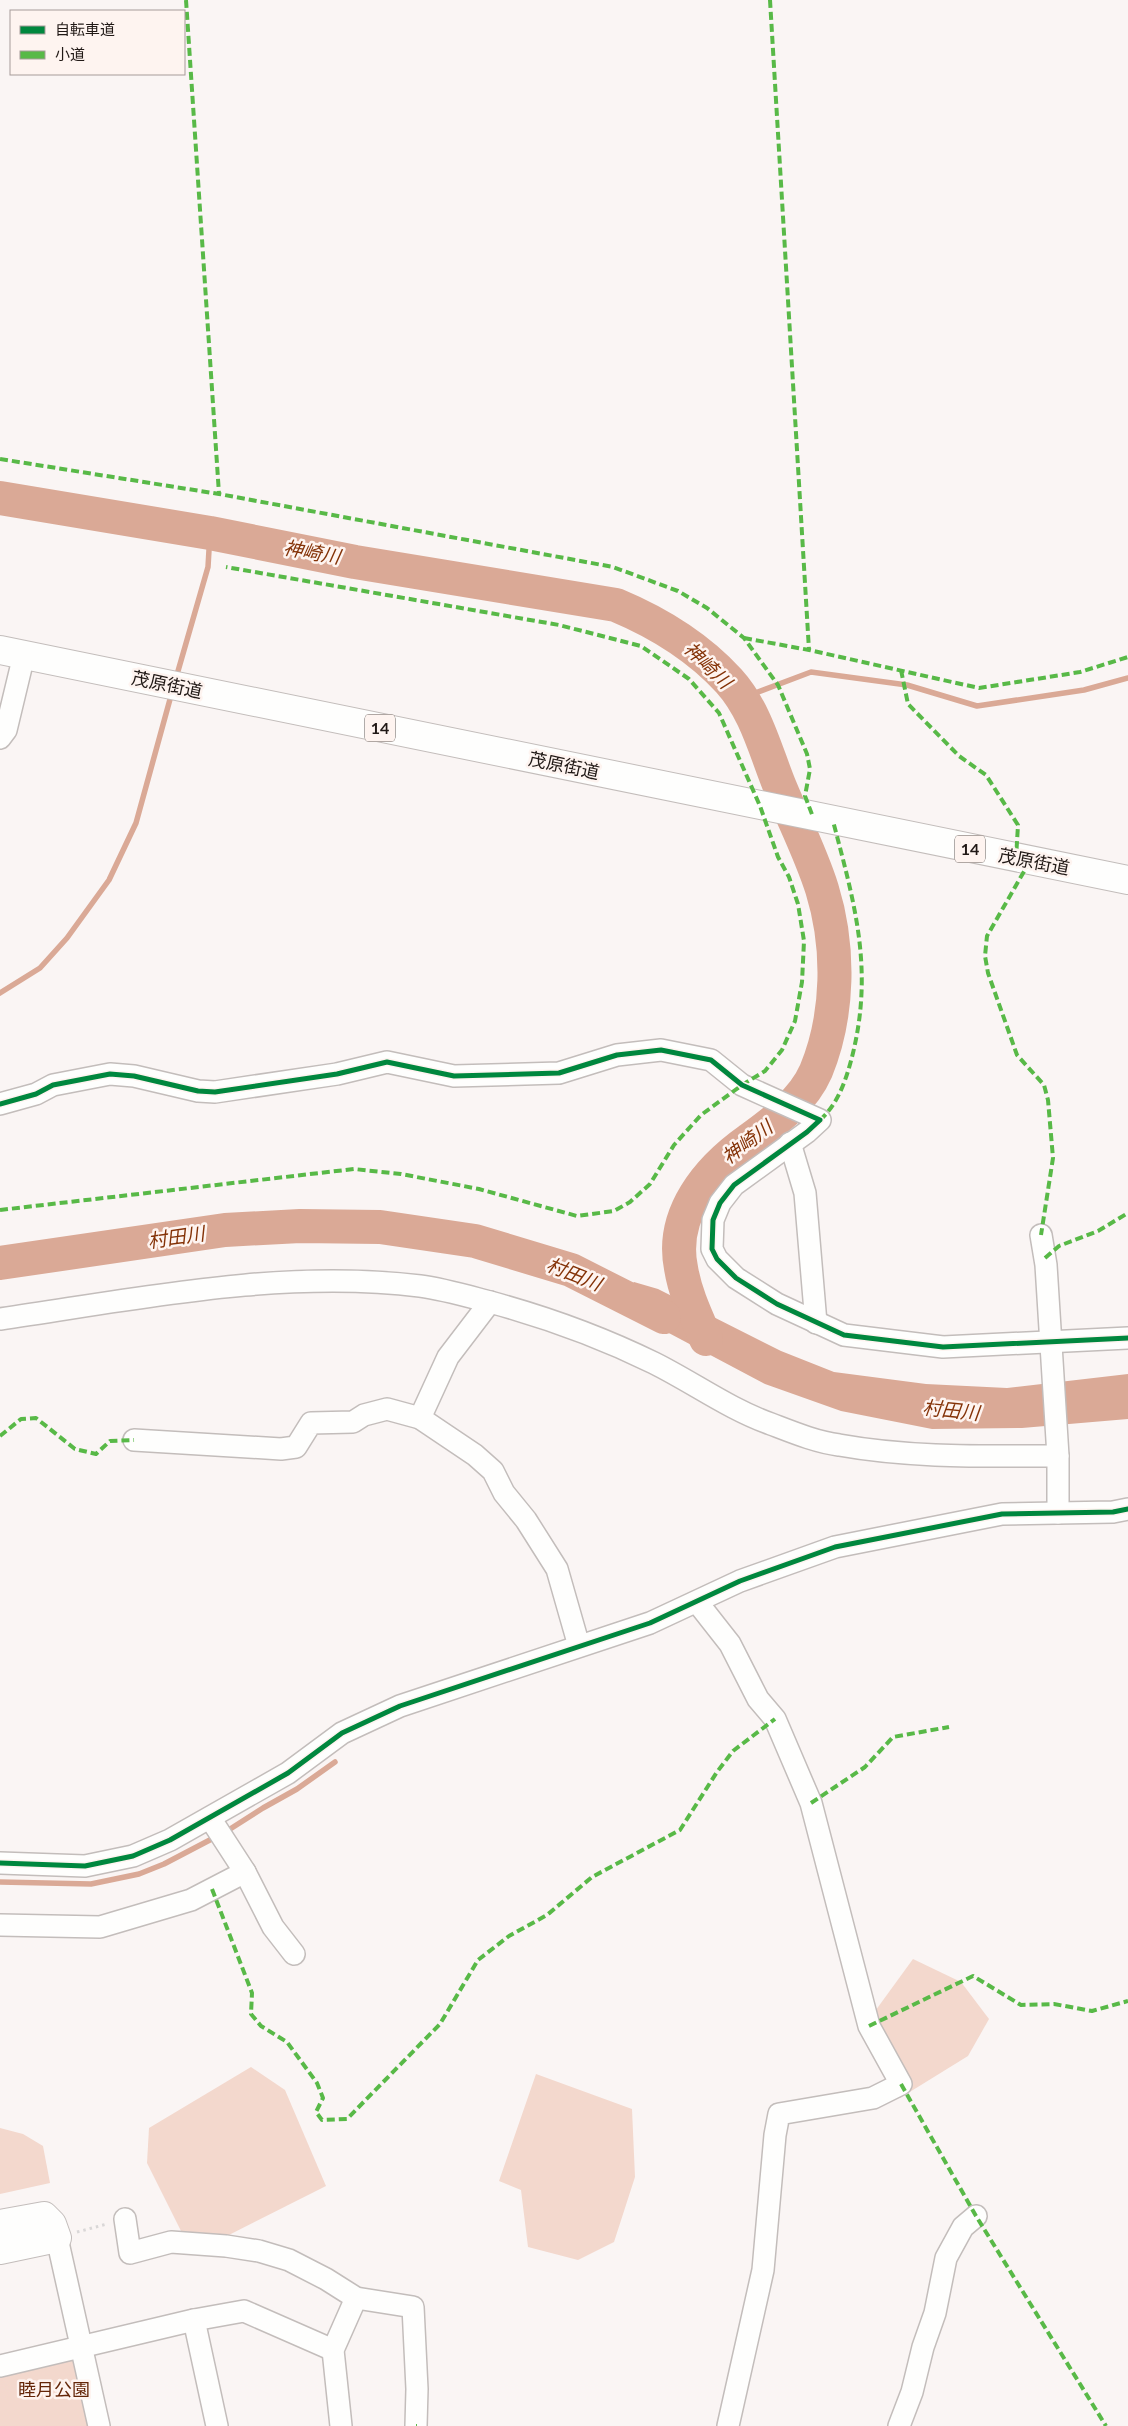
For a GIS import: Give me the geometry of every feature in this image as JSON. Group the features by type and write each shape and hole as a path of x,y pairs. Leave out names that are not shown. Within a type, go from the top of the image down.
{"main road":[{"name":"茂原街道","path":"12,652 1128,880"},
{"path":"0,2224 44,2216 52,2224 57,2238 0,2250"}],"street":[{"path":"0,738 6,730 12,652"},
{"path":"0,1104 36,1094 53,1084 110,1074 134,1076 198,1091 215,1092 337,1074 387,1062 454,1076 559,1073 616,1056 661,1050 711,1060 742,1085 820,1120 734,1185 720,1203 713,1220 712,1249 717,1260 736,1278 778,1304 844,1335 943,1347 1128,1338"},
{"path":"790,1143 805,1192 816,1323"},
{"path":"1041,1235 1051,1342 1058,1456 1058,1513"},
{"path":"0,1319 199,1290 274,1282 344,1282 421,1286 537,1315 592,1334 657,1365 716,1400 769,1423 837,1445 934,1456 1058,1456"},
{"path":"420,1418 448,1357 490,1302"},
{"path":"134,1440 281,1449 296,1446 311,1423 353,1422 364,1415 387,1410 420,1418 475,1455 493,1471 504,1493 526,1520 557,1570 579,1646"},
{"path":"0,1863 85,1866 133,1856 170,1840 288,1773 342,1733 400,1706 650,1622 740,1581 835,1547 1002,1514 1113,1512 1128,1509"},
{"path":"697,1602 730,1644 758,1699 775,1719 811,1803 869,2026 901,2084 873,2098 779,2114 775,2135 763,2270 728,2426"},
{"path":"210,1818 245,1872 273,1927 294,1954"},
{"path":"0,1925 100,1927 191,1900 245,1872"},
{"path":"899,2426 912,2392 923,2347 935,2313 946,2258 963,2227 976,2216"},
{"path":"125,2220 130,2253 171,2242 226,2246 259,2251 289,2260 326,2279 356,2298 413,2307 418,2389 416,2426"},
{"path":"57,2238 99,2426"},
{"path":"341,2426 333,2350 356,2298"},
{"path":"0,2366 194,2320 244,2311 333,2350"},
{"path":"194,2320 217,2426"}],"path":[{"path":"57,2238 125,2220"}],"green space":[{"path":"913,1959 961,1982 989,2019 968,2056 900,2098 865,2025"},
{"path":"251,2067 285,2090 326,2186 219,2240 181,2231 147,2163 149,2128"},
{"path":"536,2074 632,2109 635,2177 614,2242 578,2260 528,2247 521,2190 499,2181"},
{"path":"0,2128 23,2134 43,2146 50,2183 0,2194"},
{"name":"睦月公園","path":"81,2347 99,2426 0,2426 0,2366"}],"water":[{"path":"634,1282 658,1289 781,1351 834,1372 926,1384 1007,1388 1128,1374 1128,1419 1022,1428 932,1429 841,1411 765,1384 616,1305"}],"waterway":[{"name":"神崎川","path":"0,498 210,533 355,562 616,605 662,628 691,646 729,681 753,718 818,876 828,911 832,934 834,981 833,1004 824,1049 816,1071 804,1092 787,1110 720,1165 707,1179 687,1211 681,1229 679,1248 681,1268 688,1295 706,1339"},
{"path":"176,678 208,567 210,533"},
{"path":"742,698 811,672 907,685 977,706 1084,690 1128,678"},
{"path":"0,993 40,968 67,938 109,880 136,823 172,692"},
{"name":"村田川","path":"0,1263 225,1230 300,1226 380,1227 475,1241 571,1270 664,1317"},
{"path":"0,1882 91,1884 139,1874 164,1864 227,1831 297,1789 335,1762"}],"marked path":[{"path":"186,0 219,494"},
{"path":"770,0 809,650"},
{"path":"0,459 219,494 613,567 678,591 707,608 744,638 778,685 807,754 810,769 805,796 813,817"},
{"path":"0,1210 354,1169 401,1174 479,1189 577,1216 614,1211 630,1202 650,1184 674,1145 701,1115 765,1071 782,1050 795,1021 802,982 804,941 798,904 789,877 778,857 760,806 719,713 689,679 641,646 559,625 226,567"},
{"path":"744,638 809,650 979,688 1080,672 1128,657"},
{"path":"901,670 908,704 959,756 986,775 1018,825 1016,858"},
{"path":"820,1120 832,1107 847,1074 858,1025 861,995 859,938 848,881 833,821"},
{"path":"1030,861 987,936 985,956 988,973 1017,1055 1044,1085 1048,1100 1053,1158 1041,1235"},
{"path":"1045,1258 1059,1246 1098,1231 1128,1213"},
{"path":"0,1436 21,1419 36,1418 75,1449 96,1454 110,1441 134,1440"},
{"path":"212,1889 252,1993 251,2014 261,2026 287,2042 317,2083 323,2098 316,2112 322,2120 347,2119 440,2024 478,1960 509,1936 547,1915 592,1877 680,1830 717,1772 733,1751 775,1719"},
{"path":"811,1803 865,1767 893,1737 949,1727"},
{"path":"869,2026 973,1976 1021,2005 1054,2004 1092,2011 1128,2001"},
{"path":"901,2084 976,2216 1106,2426"}],"cycle path":[{"path":"0,1104 36,1094 53,1085 110,1074 134,1076 198,1091 215,1092 337,1074 387,1062 454,1076 559,1073 617,1055 661,1050 711,1060 742,1085 820,1120 807,1132 734,1185 720,1203 713,1220 712,1249 717,1259 736,1278 777,1304 844,1335 943,1347 1128,1338"},
{"path":"0,1863 85,1866 133,1856 170,1840 288,1773 342,1733 400,1706 650,1623 740,1581 835,1547 1002,1514 1113,1512 1128,1509"}]}
